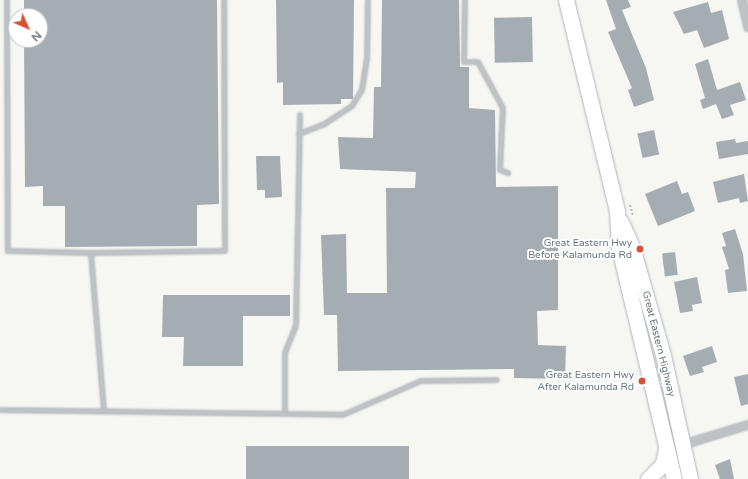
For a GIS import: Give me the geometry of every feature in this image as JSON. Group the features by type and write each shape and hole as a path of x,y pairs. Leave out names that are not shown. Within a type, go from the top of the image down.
{"highway":[{"name":"Great Eastern Highway","path":"566,0 617,211 632,247 687,443 690,479"},
{"name":"Great Eastern Highway","path":"617,211 619,248 674,479"},
{"path":"648,479 663,464 666,448"}],"street":[{"path":"742,0 748,27"},
{"path":"687,443 748,426"}],"lane":[{"path":"7,0 8,251 92,253 225,251 224,0"},
{"path":"299,134 323,125 352,106 362,90 367,58 368,0"},
{"path":"465,0 464,62 478,62 503,108 500,170 508,173"},
{"path":"285,414 285,352 296,326 300,115"},
{"path":"92,253 104,411"},
{"path":"0,410 343,415 421,381 497,380"}],"building":[{"path":"24,0 217,0 219,204 197,205 197,246 65,247 65,206 43,206 43,186 25,187 24,48 48,48 48,8 24,8"},
{"path":"276,0 354,0 353,99 341,99 341,104 283,105 283,82 277,83"},
{"path":"382,0 459,0 460,67 469,67 469,108 495,110 496,187 558,186 558,310 537,311 538,345 566,346 565,379 514,378 514,369 338,371 337,315 324,315 321,235 346,234 347,293 387,293 386,188 415,188 416,172 340,169 338,137 373,138 374,87 381,87"},
{"path":"606,0 628,0 631,7 622,10 646,68 654,100 634,107 628,90 632,88 608,32 616,29"},
{"path":"708,2 711,13 722,10 729,39 704,48 697,30 684,34 673,12"},
{"path":"532,17 533,62 495,63 494,18"},
{"path":"708,59 717,90 740,82 746,100 730,105 734,115 722,119 716,104 703,109 700,100 705,98 695,64"},
{"path":"654,130 659,154 643,158 637,134"},
{"path":"735,139 736,143 748,141 748,154 719,159 716,142"},
{"path":"256,156 280,156 282,197 265,198 265,190 257,190"},
{"path":"744,174 748,201 740,203 739,198 718,203 713,182"},
{"path":"677,181 682,194 688,192 695,211 658,226 645,194"},
{"path":"735,229 743,254 747,291 728,293 725,270 729,269 722,247 726,246 722,233"},
{"path":"675,252 678,275 665,276 662,254"},
{"path":"697,277 702,303 692,305 693,311 680,313 674,282"},
{"path":"163,295 290,295 290,316 243,316 243,366 183,366 184,337 162,337"},
{"path":"712,346 717,362 702,367 704,372 690,376 683,356"},
{"path":"748,374 748,404 741,406 734,377"},
{"path":"246,446 409,446 409,479 246,479"},
{"path":"730,459 734,479 720,479 715,465"}],"place":[{"name":"Great Eastern Hwy Before Kalamunda Rd","path":"640,249"},
{"name":"Great Eastern Hwy After Kalamunda Rd","path":"642,381"}]}
